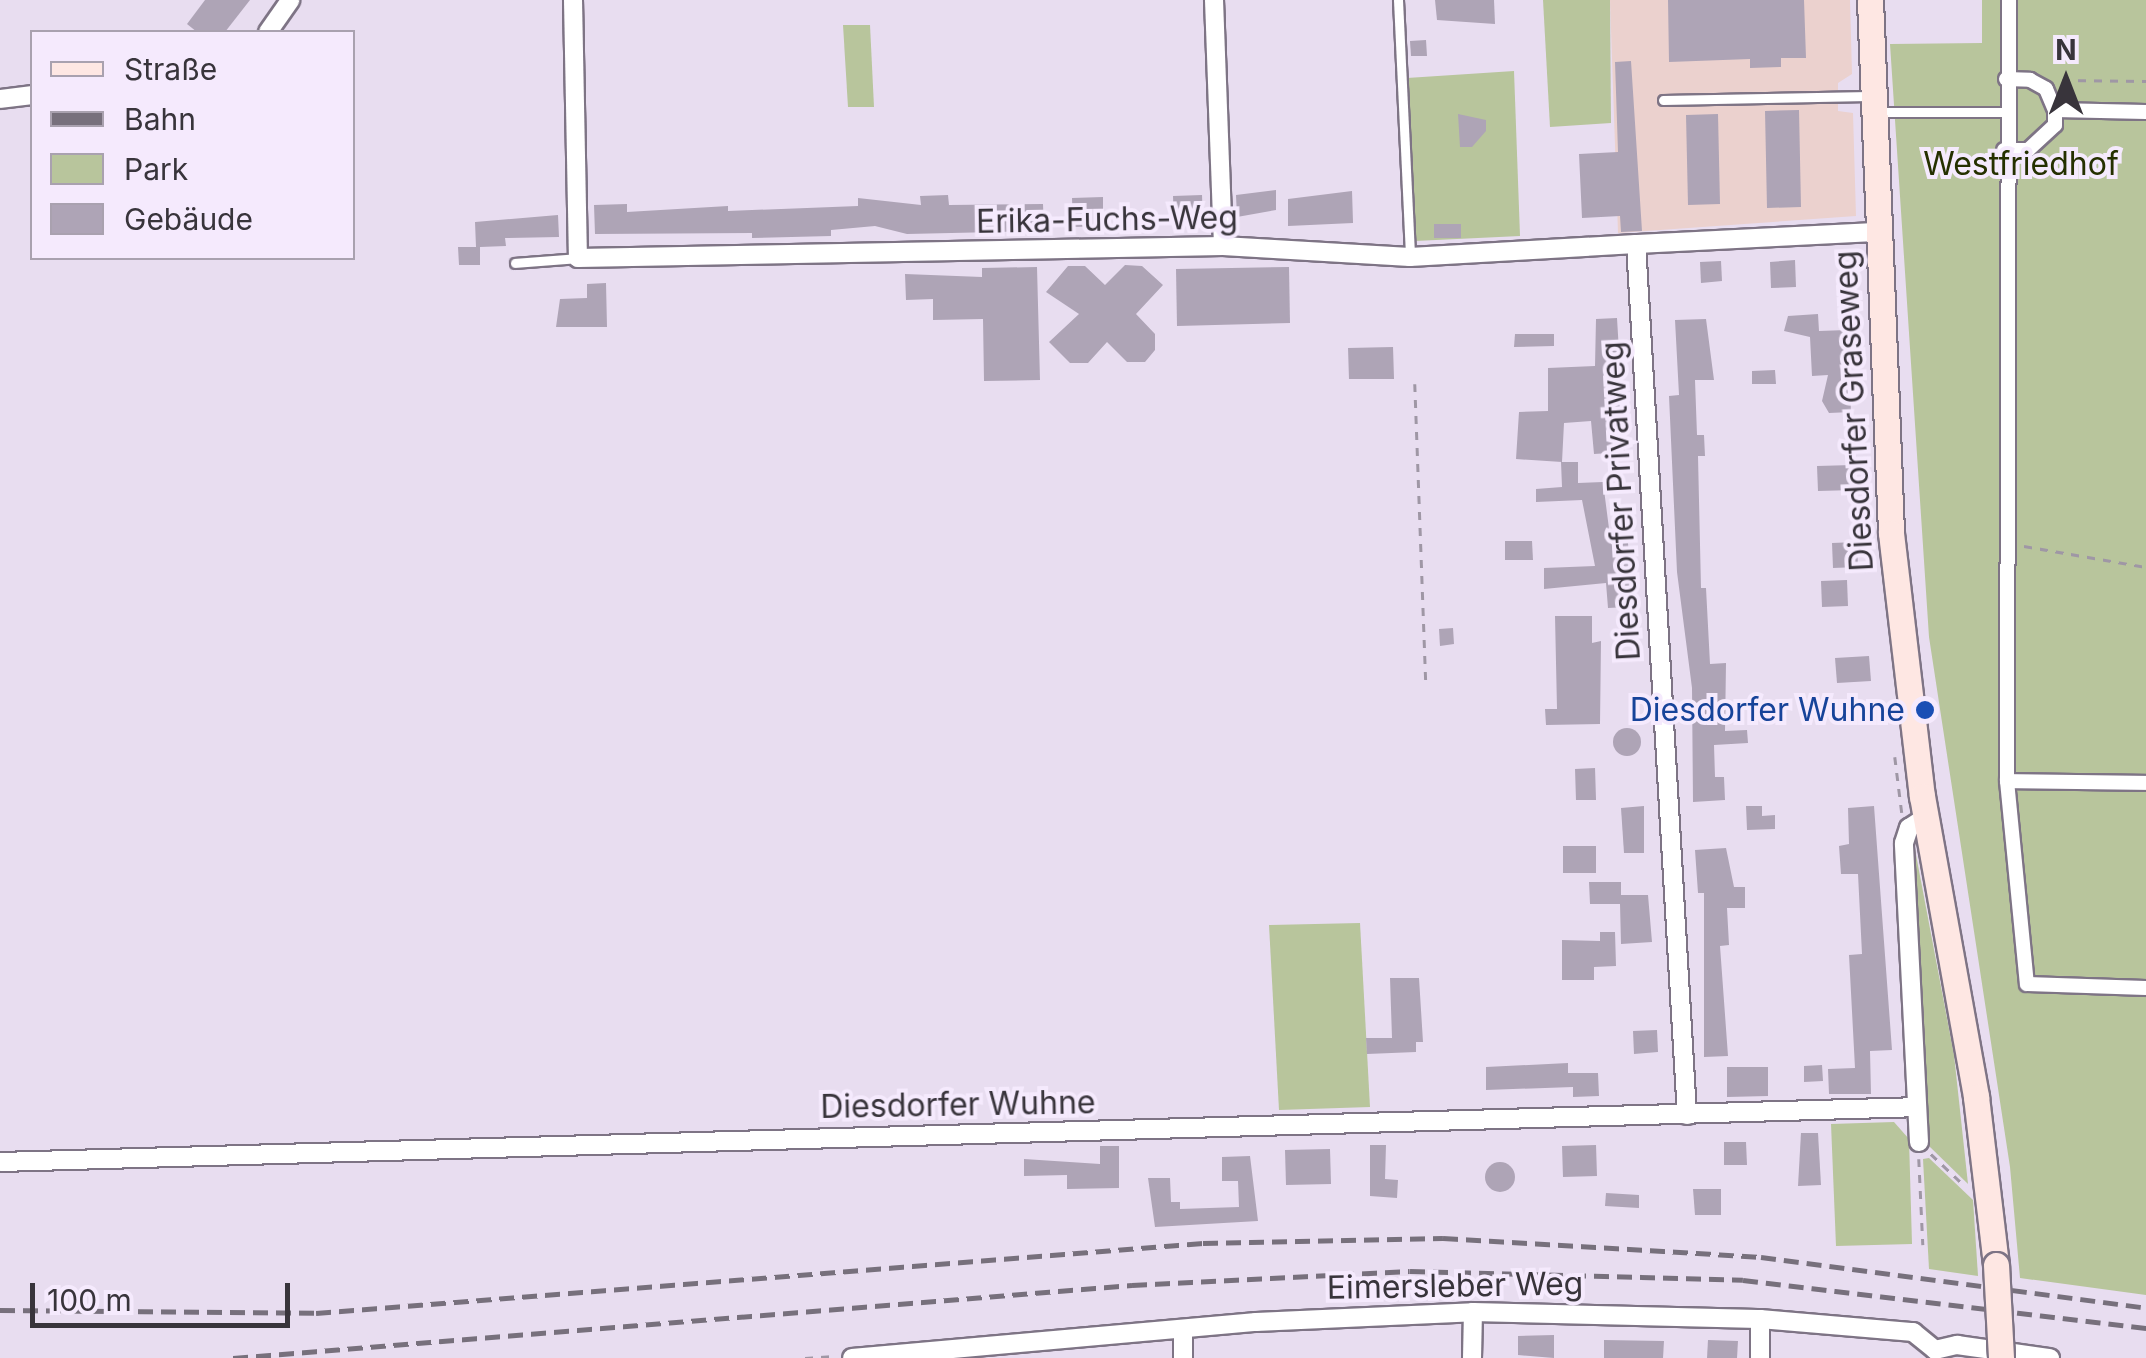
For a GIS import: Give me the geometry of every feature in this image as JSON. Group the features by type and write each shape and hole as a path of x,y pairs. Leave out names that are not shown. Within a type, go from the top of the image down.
{"main road":[{"name":"Diesdorfer Graseweg","path":"1870,0 1890,533 1916,818 1976,1097 1996,1265 2001,1358"}],"street":[{"path":"269,30 290,0"},
{"path":"573,0 578,258"},
{"path":"1214,0 1223,246"},
{"path":"2009,0 2004,112 2007,781 2026,984 2146,988"},
{"path":"2004,150 2028,150 2055,125 2056,110 2046,89 2030,80 2006,79"},
{"path":"0,99 30,95"},
{"path":"2056,110 2146,112"},
{"path":"1636,244 1876,232"},
{"name":"Erika-Fuchs-Weg","path":"578,258 1223,246 1410,257 1636,244"},
{"name":"Diesdorfer Privatweg","path":"1636,244 1687,1115"},
{"path":"2007,781 2146,783"},
{"path":"1916,818 1904,843 1916,1107 1925,1148"},
{"name":"Diesdorfer Wuhne","path":"0,1162 1916,1107"},
{"path":"1472,1358 1473,1312"},
{"name":"Eimersleber Weg","path":"852,1356 1183,1329 1473,1312 1760,1318 1913,1332 1935,1354 1956,1345 2050,1358"},
{"path":"1760,1318 1760,1358"},
{"path":"1182,1358 1183,1329"}],"lane":[{"path":"1398,0 1410,257"},
{"path":"1664,100 1872,104 2004,112"},
{"path":"515,264 578,258"}],"path":[{"path":"2030,80 2146,81"},
{"path":"1415,384 1426,686"},
{"path":"2007,543 2146,567"},
{"path":"1894,743 1898,805 1916,818"},
{"path":"1925,1148 1968,1189"},
{"path":"1923,1245 1925,1148"},
{"path":"805,1358 852,1356"}],"shaded area":[{"path":"1610,0 1850,0 1852,74 1838,83 1838,111 1853,113 1856,216 1618,233"}],"green space":[{"path":"1543,0 1610,0 1611,123 1550,127"},
{"name":"Westfriedhof","path":"1982,0 2146,0 2146,1295 2020,1278 2010,1167 1929,637 1890,44 1982,43"},
{"path":"843,25 870,25 874,107 848,107"},
{"path":"1514,71 1520,236 1415,241 1407,78"},
{"path":"1913,839 1954,1055 1968,1184 1929,1146"},
{"path":"1360,923 1370,1107 1279,1110 1269,925"},
{"path":"1894,1122 1909,1139 1912,1244 1836,1246 1831,1124"},
{"path":"1929,1158 1973,1200 1978,1276 1929,1269 1923,1159"}],"building":[{"path":"205,0 250,0 227,30 194,30 187,24"},
{"path":"1435,0 1494,0 1495,24 1437,20"},
{"path":"1668,0 1804,0 1806,58 1781,58 1781,67 1750,68 1750,59 1669,62"},
{"path":"1426,40 1427,56 1411,56 1410,41"},
{"path":"1631,61 1642,231 1621,232 1620,216 1582,218 1579,154 1618,152 1615,62"},
{"path":"1799,110 1801,207 1767,208 1765,111"},
{"path":"1458,114 1486,120 1486,131 1472,147 1460,147"},
{"path":"1718,114 1720,204 1688,205 1686,115"},
{"path":"1276,190 1276,210 1237,217 1236,195"},
{"path":"1352,191 1353,223 1288,226 1288,199"},
{"path":"948,195 949,205 1043,204 1044,231 907,234 875,226 831,230 831,236 595,234 594,205 627,204 627,212 728,206 728,211 858,206 858,198 921,205 920,196"},
{"path":"1202,195 1203,223 1174,223 1173,196"},
{"path":"1103,197 1103,226 1073,227 1072,198"},
{"path":"558,215 559,237 505,238 506,246 480,247 480,265 459,265 458,247 476,247 475,222"},
{"path":"1434,224 1461,224 1461,238 1434,238"},
{"path":"1795,260 1796,287 1771,288 1770,262"},
{"path":"1721,261 1722,281 1701,283 1700,262"},
{"path":"1125,265 1142,266 1163,285 1136,314 1155,334 1155,350 1145,362 1127,362 1107,342 1088,363 1070,363 1049,342 1079,314 1046,292 1068,266 1085,266 1105,285"},
{"path":"1037,267 1040,380 984,381 983,319 933,320 933,299 906,300 905,274 982,277 982,268"},
{"path":"1289,267 1290,323 1177,326 1176,269"},
{"path":"606,283 607,327 556,327 560,299 587,298 587,284"},
{"path":"1818,314 1819,331 1847,330 1851,412 1829,413 1822,401 1828,375 1812,376 1810,337 1784,331 1788,316"},
{"path":"1617,318 1625,452 1594,454 1591,421 1564,423 1562,462 1516,459 1519,412 1548,411 1548,368 1595,366 1596,319"},
{"path":"1706,319 1714,380 1695,380 1697,435 1704,435 1705,456 1698,456 1701,588 1706,588 1710,664 1726,663 1725,731 1747,730 1748,743 1714,745 1715,777 1724,777 1725,800 1693,802 1692,688 1677,572 1669,396 1679,395 1675,320"},
{"path":"1515,334 1554,334 1554,346 1514,347"},
{"path":"1393,347 1394,379 1349,379 1348,348"},
{"path":"1775,370 1776,384 1752,384 1752,371"},
{"path":"1561,462 1578,462 1578,483 1603,482 1611,544 1628,543 1632,601 1627,607 1608,608 1606,583 1544,589 1544,568 1595,566 1582,500 1536,502 1536,489 1562,487"},
{"path":"1853,465 1854,490 1818,491 1817,466"},
{"path":"1505,541 1532,541 1533,560 1505,560"},
{"path":"1857,542 1858,567 1833,568 1832,543"},
{"path":"1847,580 1848,606 1822,607 1821,581"},
{"path":"1555,616 1592,616 1592,643 1601,641 1600,724 1546,725 1545,709 1557,709"},
{"path":"1453,628 1454,644 1440,646 1439,629"},
{"path":"1869,656 1871,681 1837,683 1835,658"},
{"path":"1627,728 1637,732 1641,742 1637,752 1627,756 1617,752 1613,742 1617,732"},
{"path":"1595,768 1596,800 1576,800 1575,769"},
{"path":"1644,806 1644,853 1624,853 1621,808"},
{"path":"1746,806 1762,806 1762,816 1775,815 1775,829 1747,830"},
{"path":"1874,806 1892,1050 1870,1051 1871,1094 1829,1094 1828,1069 1855,1068 1849,955 1862,954 1858,874 1841,874 1839,846 1849,844 1848,808"},
{"path":"1563,846 1596,846 1596,873 1563,873"},
{"path":"1726,848 1734,887 1745,887 1745,908 1727,908 1729,945 1720,946 1728,1056 1704,1057 1704,893 1698,893 1695,850"},
{"path":"1589,882 1621,882 1621,895 1648,895 1652,942 1621,944 1620,904 1590,904"},
{"path":"1600,932 1615,932 1616,966 1594,967 1594,980 1562,980 1562,940 1600,941"},
{"path":"1390,978 1419,978 1423,1042 1416,1042 1416,1052 1367,1054 1366,1038 1392,1038"},
{"path":"1657,1030 1658,1052 1634,1054 1633,1031"},
{"path":"1568,1063 1568,1073 1598,1073 1599,1096 1573,1097 1573,1087 1486,1090 1486,1067"},
{"path":"1822,1065 1823,1081 1804,1082 1804,1066"},
{"path":"1727,1067 1768,1067 1768,1096 1727,1097"},
{"path":"1801,1133 1818,1133 1821,1185 1798,1186"},
{"path":"1724,1142 1746,1142 1747,1165 1724,1165"},
{"path":"1370,1145 1386,1145 1385,1179 1398,1180 1397,1198 1370,1196"},
{"path":"1596,1145 1597,1176 1563,1177 1562,1146"},
{"path":"1100,1146 1119,1146 1119,1188 1067,1189 1067,1175 1024,1176 1024,1159 1100,1164"},
{"path":"1330,1149 1331,1184 1286,1185 1285,1150"},
{"path":"1250,1156 1258,1221 1155,1227 1148,1178 1170,1178 1171,1202 1180,1202 1180,1209 1239,1207 1238,1181 1222,1181 1222,1157"},
{"path":"1500,1162 1511,1166 1515,1177 1511,1188 1500,1192 1489,1188 1485,1177 1489,1166"},
{"path":"1693,1189 1721,1189 1721,1215 1695,1215"},
{"path":"1606,1193 1639,1195 1639,1208 1605,1206"},
{"path":"1554,1335 1554,1358 1518,1355 1518,1336"},
{"path":"1604,1340 1664,1341 1663,1358 1604,1358"},
{"path":"1708,1340 1738,1341 1737,1358 1707,1358"}],"railway":[{"path":"0,1310 316,1313 1203,1243 1443,1238 1761,1257 2146,1308"},
{"path":"233,1358 1132,1285 1410,1271 1743,1280 2146,1328"}],"place":[{"name":"Diesdorfer Wuhne","path":"1925,710"}]}
